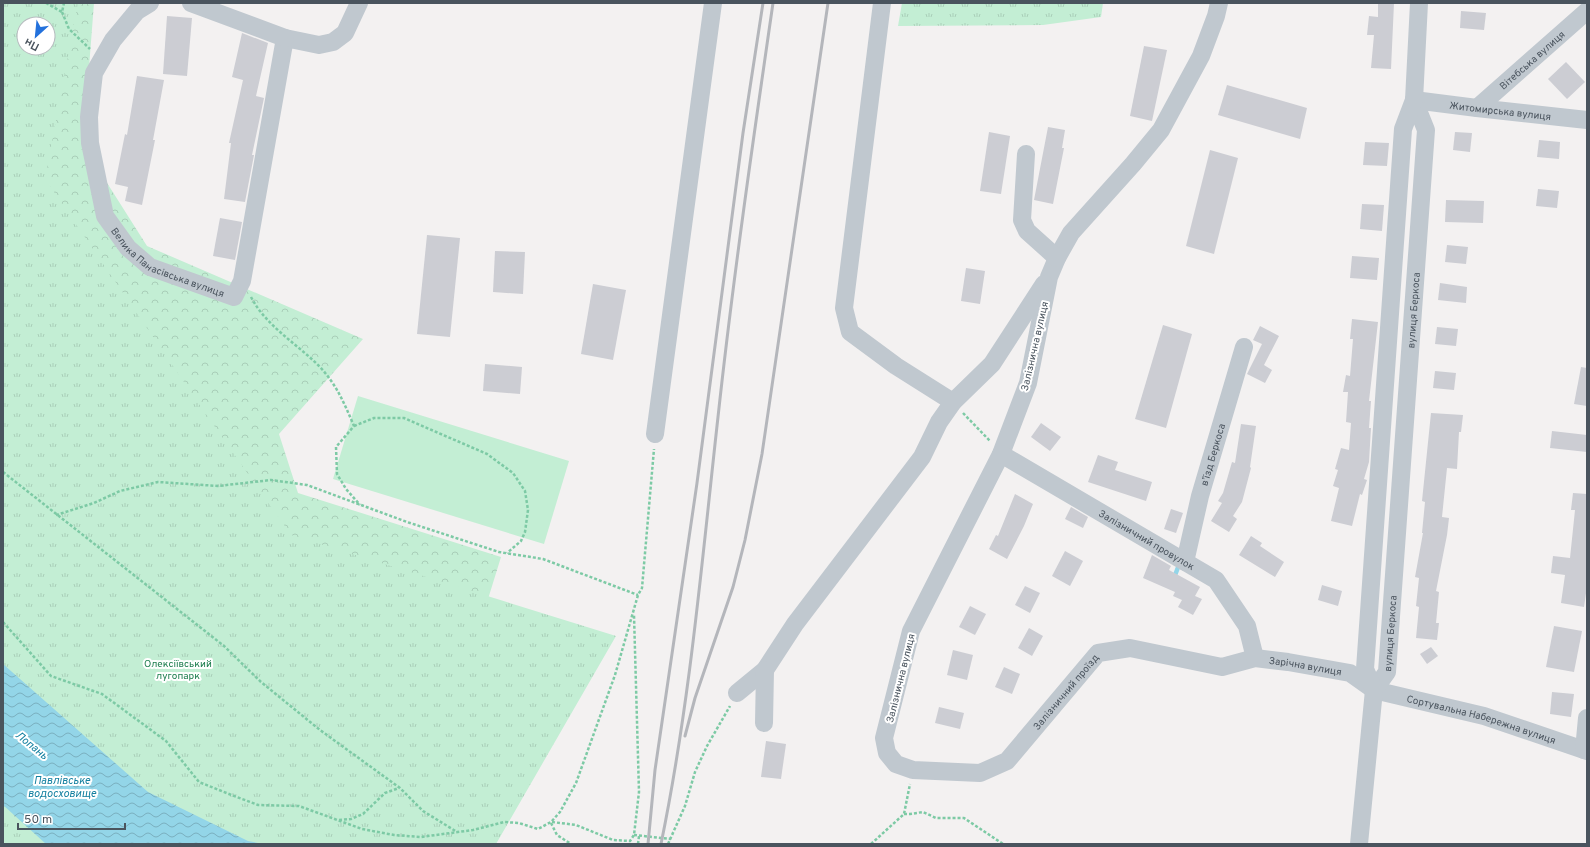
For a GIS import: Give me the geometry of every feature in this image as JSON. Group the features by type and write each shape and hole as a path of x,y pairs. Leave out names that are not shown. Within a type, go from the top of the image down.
{"street":[{"name":"Велика Панасівська вулиця","path":"150,3 137,11 113,40 94,73 89,116 90,143 105,216 128,248 150,267 234,297 242,281 285,38"},
{"path":"191,3 285,38 319,46 333,42 345,33 359,3"},
{"path":"655,434 712,3"},
{"path":"882,3 844,308 850,332 896,366 953,402"},
{"name":"Залізнична вулиця","path":"913,770 896,764 887,753 884,738 911,631 1001,454 1028,383 1049,277 1071,232 1133,164 1161,130 1201,56 1216,16 1219,3"},
{"name":"вулиця Беркоса","path":"1374,690 1387,672 1426,130 1414,100 1419,3"},
{"name":"Вітебська вулиця","path":"1477,108 1587,11"},
{"name":"Житомирська вулиця","path":"1414,100 1587,120"},
{"path":"1026,154 1022,220 1027,231 1057,258"},
{"path":"737,693 765,670 795,624 922,457 939,422 953,402 992,364 1049,277"},
{"name":"в’їзд Беркоса","path":"1181,559 1244,347"},
{"name":"Залізничний провулок","path":"1001,454 1216,580 1247,626 1255,658"},
{"name":"Залізничний проїзд","path":"913,770 980,773 1007,761 1098,653 1130,648 1222,667 1255,658"},
{"name":"Зарічна вулиця","path":"1255,658 1350,673 1374,690"},
{"path":"764,723 765,670"},
{"path":"1359,844 1374,690"},
{"name":"Сортувальна Набережна вулиця","path":"1374,690 1484,716 1585,751"},
{"path":"1585,751 1587,718"}],"path":[{"path":"46,3 62,12"},
{"path":"64,3 62,12 69,29 102,60"},
{"path":"242,281 252,300 264,317 319,367 340,393 354,426"},
{"path":"953,402 1001,454"},
{"path":"361,505 346,489 337,474 336,447 354,426 374,418 404,418 487,454 513,473 525,491 528,510 525,532 521,541 507,553"},
{"path":"3,622 51,676 102,694 166,741 199,782 258,805 299,806 362,829 394,835 421,837 458,832 504,822 519,822 538,829 551,822 560,812 578,776 615,675 638,595 642,588 655,434"},
{"path":"3,472 224,646 261,682 320,730 400,788 423,811 458,832"},
{"path":"56,515 94,503 120,491 158,482 218,486 271,480 307,486 415,525 499,552 543,559 638,595"},
{"path":"551,822 576,825 613,840 630,841 634,835 639,792 634,613"},
{"path":"668,844 685,806 695,772 707,746 737,693"},
{"path":"871,844 904,814 913,770"},
{"path":"337,820 363,814 385,793 400,788"},
{"path":"904,814 923,812 936,818 964,818 1003,844"},
{"path":"551,822 557,835 571,844"},
{"path":"634,835 671,839"},
{"path":"638,844 639,836"}],"green space":[{"path":"3,3 94,3 83,145 147,246 363,339 279,434 298,493 501,557 463,680 71,517"},
{"name":"Олексіївський лугопарк","path":"3,3 78,3 45,179 210,420 291,535 616,636 496,844 3,844"},
{"path":"902,3 1103,3 1101,17 1043,25 898,26"},
{"path":"358,396 569,461 544,544 333,479"}],"water":[{"name":"Павлівське водосховище","path":"3,664 148,792 248,841 263,844 46,844 3,805"}],"building":[{"path":"1378,3 1394,3 1391,69 1371,68 1374,35 1367,35 1369,16 1378,17"},
{"path":"1461,11 1486,13 1484,30 1460,28"},
{"path":"167,16 192,18 187,76 163,74"},
{"path":"242,33 268,43 256,96 264,98 252,155 254,155 245,202 224,199 231,143 229,143 243,80 232,77"},
{"path":"1144,46 1167,50 1152,121 1130,116"},
{"path":"1566,62 1585,82 1567,99 1548,79"},
{"path":"137,76 164,80 153,140 155,140 142,205 125,201 128,187 115,184 125,134 127,135"},
{"path":"1227,85 1307,108 1300,139 1218,115"},
{"path":"1048,127 1065,130 1062,148 1064,148 1053,204 1034,200"},
{"path":"989,132 1010,136 1001,194 980,191"},
{"path":"1455,132 1472,133 1470,152 1453,150"},
{"path":"1539,140 1560,142 1559,159 1537,157"},
{"path":"1365,142 1389,143 1387,166 1363,165"},
{"path":"1210,150 1238,158 1214,254 1186,246"},
{"path":"1538,189 1559,191 1557,208 1536,206"},
{"path":"1446,200 1484,201 1483,223 1445,222"},
{"path":"1362,204 1384,205 1382,231 1360,229"},
{"path":"220,218 242,222 235,260 213,256"},
{"path":"427,235 460,238 450,337 417,334"},
{"path":"1447,245 1468,247 1466,264 1445,262"},
{"path":"495,251 525,252 523,294 493,292"},
{"path":"1352,256 1379,258 1377,280 1350,278"},
{"path":"966,268 985,271 980,304 961,301"},
{"path":"1440,283 1467,287 1466,303 1438,300"},
{"path":"593,284 626,290 613,360 581,354"},
{"path":"1352,319 1378,322 1369,401 1371,401 1369,428 1371,428 1369,462 1364,479 1367,480 1362,495 1360,494 1352,526 1331,521 1339,488 1333,486 1338,470 1335,469 1341,448 1349,450 1351,423 1346,422 1348,392 1343,392 1346,375 1350,376 1353,339 1350,339"},
{"path":"1163,325 1192,334 1166,428 1135,419"},
{"path":"1260,326 1279,336 1264,365 1272,370 1265,383 1247,374 1262,344 1253,340"},
{"path":"1437,327 1458,329 1456,346 1435,344"},
{"path":"485,364 522,367 520,394 483,391"},
{"path":"1581,367 1587,368 1587,406 1574,404"},
{"path":"1435,371 1456,373 1454,390 1433,388"},
{"path":"1431,413 1463,415 1461,432 1459,432 1457,469 1447,468 1442,517 1449,518 1436,591 1439,592 1436,623 1439,623 1437,640 1416,638 1419,607 1416,606 1419,578 1415,577 1423,533 1425,502 1422,501"},
{"path":"1041,423 1061,437 1050,451 1031,437"},
{"path":"1241,424 1256,426 1251,468 1242,502 1233,516 1237,519 1229,532 1211,521 1222,503 1218,501 1223,493 1232,462 1235,463"},
{"path":"1552,431 1587,435 1587,452 1550,448"},
{"path":"1098,455 1118,462 1115,470 1152,482 1146,501 1088,482"},
{"path":"1573,493 1587,494 1587,586 1584,607 1561,603 1565,575 1551,573 1553,556 1570,558 1575,510 1571,510"},
{"path":"1015,494 1033,504 1024,526 1007,559 989,549 996,535 998,536"},
{"path":"1071,507 1088,517 1083,528 1065,519"},
{"path":"1171,509 1183,513 1176,533 1164,529"},
{"path":"1251,536 1262,543 1260,546 1284,562 1275,577 1239,555"},
{"path":"1065,551 1083,561 1070,586 1052,576"},
{"path":"1152,555 1171,566 1169,570 1200,587 1195,596 1202,599 1193,615 1178,607 1182,600 1173,596 1175,592 1143,578"},
{"path":"1322,585 1342,591 1338,606 1318,600"},
{"path":"1025,586 1040,593 1030,613 1015,605"},
{"path":"970,606 986,614 975,635 959,627"},
{"path":"1554,626 1582,631 1574,672 1546,667"},
{"path":"1029,628 1043,636 1032,656 1018,648"},
{"path":"1431,647 1438,656 1427,664 1420,654"},
{"path":"953,650 973,655 967,680 947,675"},
{"path":"1004,667 1020,674 1012,694 995,687"},
{"path":"1552,692 1574,694 1571,717 1550,714"},
{"path":"939,707 964,713 960,729 935,723"},
{"path":"766,741 786,744 781,779 761,777"}],"waterway":[{"path":"1174,578 1180,562"}],"railway":[{"path":"648,844 655,770 697,483 743,133 763,3"},
{"path":"661,844 688,685 730,314 773,3"},
{"path":"685,736 695,698 733,587 745,540 762,454 828,3"}],"water label":[{"name":"Лопань","path":"32,745"}]}
